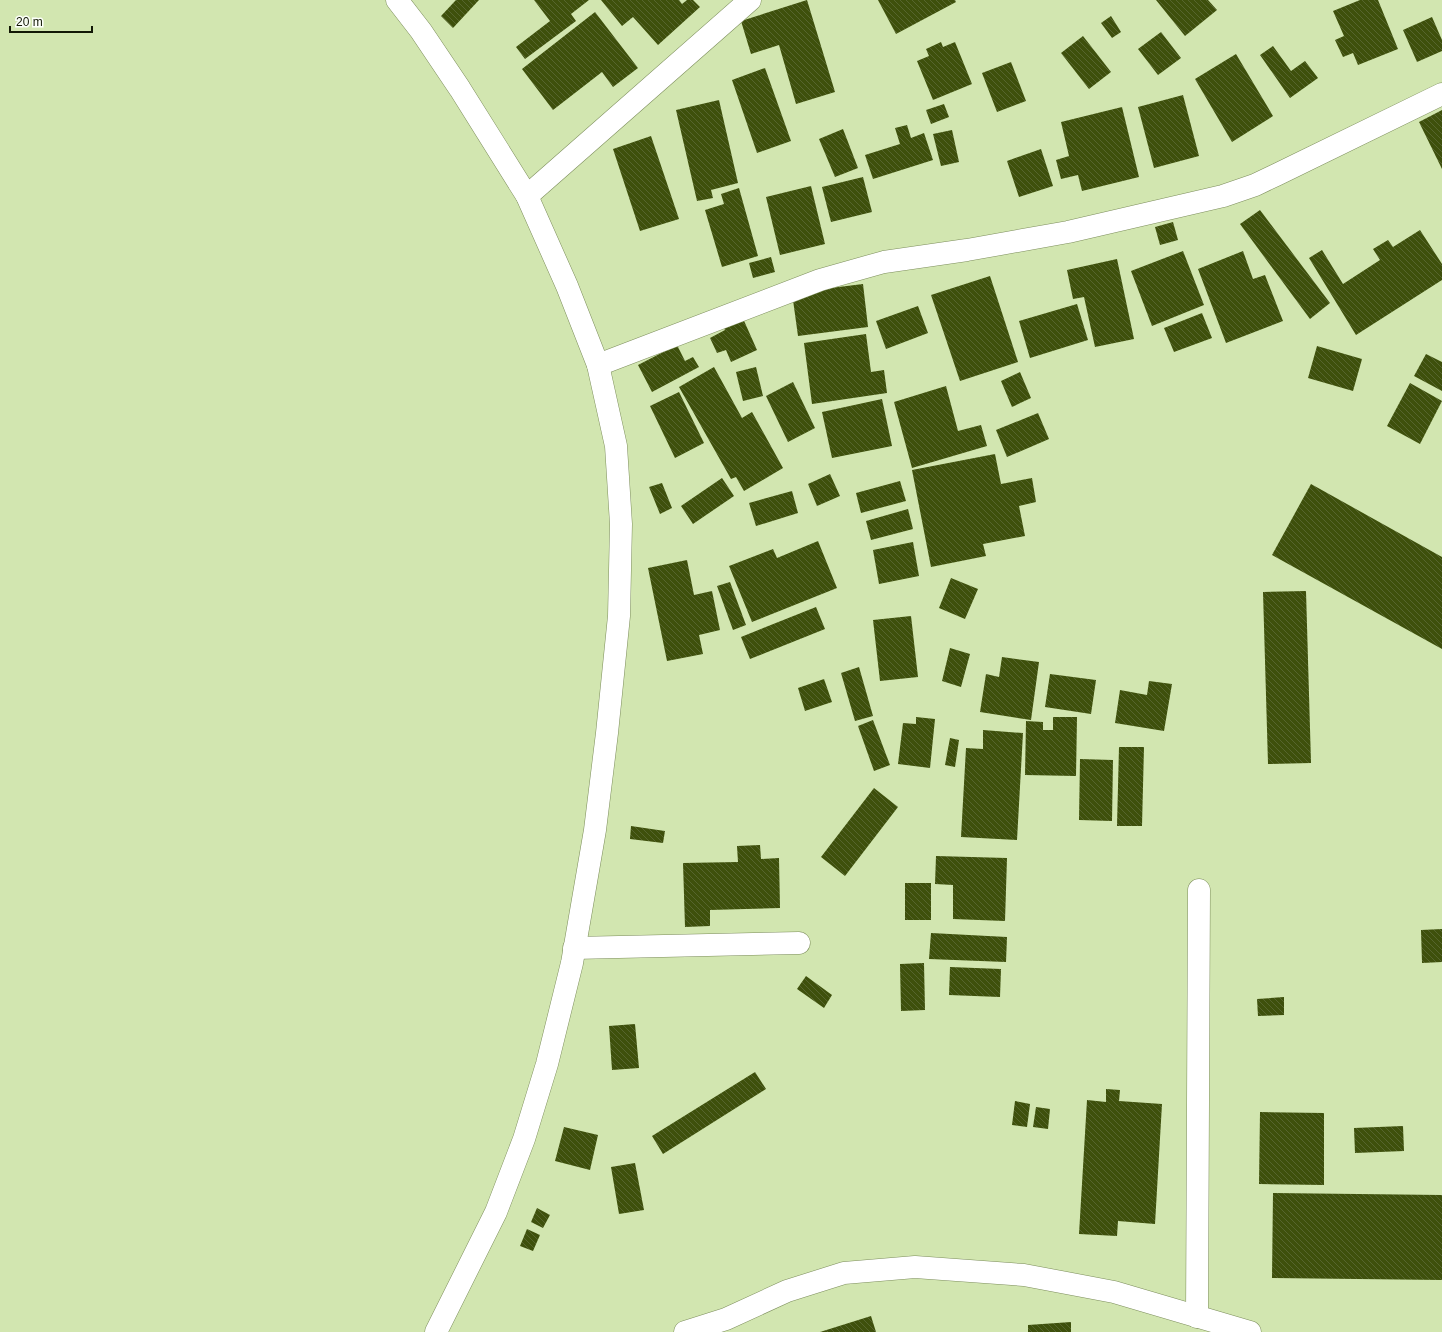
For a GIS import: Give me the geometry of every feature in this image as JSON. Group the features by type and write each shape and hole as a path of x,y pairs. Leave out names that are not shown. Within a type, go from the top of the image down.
{"street":[{"path":"397,0 421,31 460,89 527,196 567,286 598,365 616,446 621,524 619,616 607,733 595,830 574,948 547,1064 524,1139 496,1212 436,1332"},
{"path":"527,196 750,0"},
{"path":"598,365 820,280 884,262 967,250 1068,232 1223,196 1276,176 1442,94"},
{"path":"1197,1317 1199,890"},
{"path":"574,948 799,943"},
{"path":"685,1332 726,1319 787,1291 844,1273 915,1267 1024,1275 1114,1292 1250,1332"}],"building":[{"path":"456,0 479,0 453,28 441,16"},
{"path":"534,0 589,0 571,14 576,21 525,59 516,47 550,21"},
{"path":"601,0 679,0 682,4 687,0 693,0 700,7 658,45 633,17 622,26"},
{"path":"807,0 835,92 796,104 779,45 751,54 741,21"},
{"path":"878,0 955,0 956,2 896,34"},
{"path":"1156,0 1208,0 1217,10 1185,36"},
{"path":"1360,0 1378,0 1398,49 1358,65 1353,53 1343,57 1335,40 1344,36 1333,11"},
{"path":"595,12 638,68 613,87 602,72 553,110 522,69"},
{"path":"1111,16 1121,32 1112,38 1101,23"},
{"path":"1432,17 1442,40 1442,51 1417,62 1403,30"},
{"path":"1161,32 1181,58 1158,75 1138,49"},
{"path":"1083,36 1111,72 1089,89 1061,53"},
{"path":"941,42 943,47 955,42 972,84 933,100 917,61 929,56 926,49"},
{"path":"1273,46 1291,71 1305,61 1318,78 1290,98 1260,55"},
{"path":"1236,54 1273,116 1232,142 1195,79"},
{"path":"1011,62 1026,101 997,112 982,73"},
{"path":"765,68 791,141 757,153 732,80"},
{"path":"1183,95 1199,156 1154,168 1138,107"},
{"path":"719,100 738,183 711,190 713,198 697,201 676,110"},
{"path":"944,104 949,117 931,124 926,110"},
{"path":"1122,107 1139,177 1082,191 1078,175 1061,179 1056,160 1069,156 1061,122"},
{"path":"1442,110 1442,169 1419,122"},
{"path":"907,125 911,138 924,133 933,160 873,179 865,155 900,144 895,128"},
{"path":"843,129 858,168 835,177 819,139"},
{"path":"952,130 959,162 941,166 933,134"},
{"path":"651,136 679,219 640,231 613,149"},
{"path":"1041,149 1053,186 1019,197 1007,161"},
{"path":"863,177 872,212 831,222 822,187"},
{"path":"811,186 825,244 780,255 766,197"},
{"path":"739,188 758,256 722,267 705,210 724,204 721,194"},
{"path":"1260,210 1330,303 1310,319 1240,224"},
{"path":"1173,222 1178,240 1160,245 1155,227"},
{"path":"1420,230 1442,264 1442,280 1356,335 1309,258 1322,250 1343,284 1380,260 1373,249 1388,240 1393,247"},
{"path":"1183,251 1204,305 1152,326 1131,271"},
{"path":"1243,251 1253,279 1265,275 1283,321 1226,343 1198,269"},
{"path":"771,257 775,272 753,278 749,263"},
{"path":"1117,259 1134,339 1095,347 1084,297 1073,299 1067,270"},
{"path":"990,276 1018,362 960,381 931,295"},
{"path":"863,284 868,327 798,336 793,300 798,292"},
{"path":"1077,304 1088,340 1030,358 1019,321"},
{"path":"918,306 928,333 886,349 876,321"},
{"path":"1202,313 1212,338 1174,352 1164,328"},
{"path":"741,314 757,350 731,362 726,350 717,353 710,338 725,330 721,323"},
{"path":"866,334 871,372 884,370 887,393 812,404 804,343"},
{"path":"677,345 685,361 693,357 699,367 652,392 638,365"},
{"path":"1317,346 1362,359 1353,391 1308,378"},
{"path":"1426,354 1442,362 1442,391 1414,376"},
{"path":"714,367 742,418 752,412 783,468 744,491 736,477 731,479 679,387"},
{"path":"756,367 763,396 743,401 736,372"},
{"path":"1020,372 1031,398 1012,407 1001,381"},
{"path":"793,382 815,428 788,442 766,396"},
{"path":"1410,383 1442,401 1420,444 1387,426"},
{"path":"946,386 958,431 981,425 987,446 912,468 894,402"},
{"path":"679,392 704,443 675,458 650,406"},
{"path":"882,399 892,446 832,458 822,412"},
{"path":"1038,413 1049,439 1007,457 996,430"},
{"path":"995,454 1001,484 1032,478 1036,502 1019,506 1025,536 983,544 986,556 931,567 912,470"},
{"path":"830,474 840,496 817,506 808,484"},
{"path":"722,478 734,496 693,524 681,506"},
{"path":"900,481 906,501 861,513 856,493"},
{"path":"662,483 672,508 660,514 649,487"},
{"path":"1311,484 1442,557 1442,649 1272,555"},
{"path":"792,491 798,513 756,526 749,503"},
{"path":"908,509 913,529 871,540 866,521"},
{"path":"818,541 837,588 752,622 729,566 773,549 777,558"},
{"path":"913,542 919,576 879,584 873,550"},
{"path":"687,560 694,595 712,591 720,630 699,635 703,654 667,661 648,568"},
{"path":"951,578 978,589 965,619 939,608"},
{"path":"730,582 746,625 733,630 717,586"},
{"path":"1306,591 1311,763 1268,764 1263,592"},
{"path":"816,607 825,629 750,659 741,637"},
{"path":"911,616 918,677 880,681 873,620"},
{"path":"950,648 970,654 961,687 942,681"},
{"path":"1002,657 1039,662 1031,720 980,712 986,674 999,677"},
{"path":"859,667 873,716 855,721 841,673"},
{"path":"1050,674 1096,680 1091,714 1045,707"},
{"path":"824,679 832,702 805,711 798,688"},
{"path":"1149,681 1172,684 1164,731 1115,723 1120,690 1147,695"},
{"path":"916,717 935,719 930,768 898,764 903,723 916,724"},
{"path":"1053,717 1077,717 1076,776 1025,775 1026,721 1043,722 1043,730 1053,730"},
{"path":"873,720 890,765 874,771 858,726"},
{"path":"983,730 1023,733 1017,840 961,837 966,748 983,749"},
{"path":"950,738 959,740 955,767 945,765"},
{"path":"1119,747 1144,747 1142,826 1117,826"},
{"path":"1080,759 1113,760 1112,821 1079,820"},
{"path":"874,788 898,807 845,876 821,857"},
{"path":"631,826 665,831 663,843 630,839"},
{"path":"760,845 761,859 779,858 780,908 710,910 710,926 685,927 683,863 738,862 737,846"},
{"path":"936,856 1007,858 1005,921 953,919 953,885 935,884"},
{"path":"905,883 931,883 931,920 905,920"},
{"path":"1442,929 1442,962 1422,963 1421,930"},
{"path":"931,933 1007,937 1006,962 929,959"},
{"path":"924,963 925,1010 901,1011 900,964"},
{"path":"950,967 1001,969 1000,997 949,995"},
{"path":"806,976 832,995 824,1008 797,989"},
{"path":"1284,997 1284,1015 1258,1016 1257,999"},
{"path":"635,1024 639,1068 612,1070 609,1026"},
{"path":"755,1072 766,1089 663,1154 652,1136"},
{"path":"1106,1089 1120,1090 1119,1101 1162,1104 1155,1224 1118,1221 1117,1236 1079,1234 1087,1100 1106,1102"},
{"path":"1015,1101 1030,1104 1027,1127 1012,1125"},
{"path":"1036,1107 1050,1109 1048,1129 1033,1127"},
{"path":"1260,1112 1324,1113 1324,1185 1259,1184"},
{"path":"1403,1126 1404,1151 1355,1153 1354,1128"},
{"path":"564,1127 598,1135 590,1170 555,1161"},
{"path":"635,1163 644,1210 619,1214 611,1167"},
{"path":"1273,1193 1442,1195 1442,1280 1272,1278"},
{"path":"537,1208 550,1215 543,1228 531,1222"},
{"path":"527,1229 540,1235 533,1251 520,1246"},
{"path":"871,1316 876,1332 820,1332"},
{"path":"1071,1322 1071,1332 1028,1332 1028,1325"}]}
